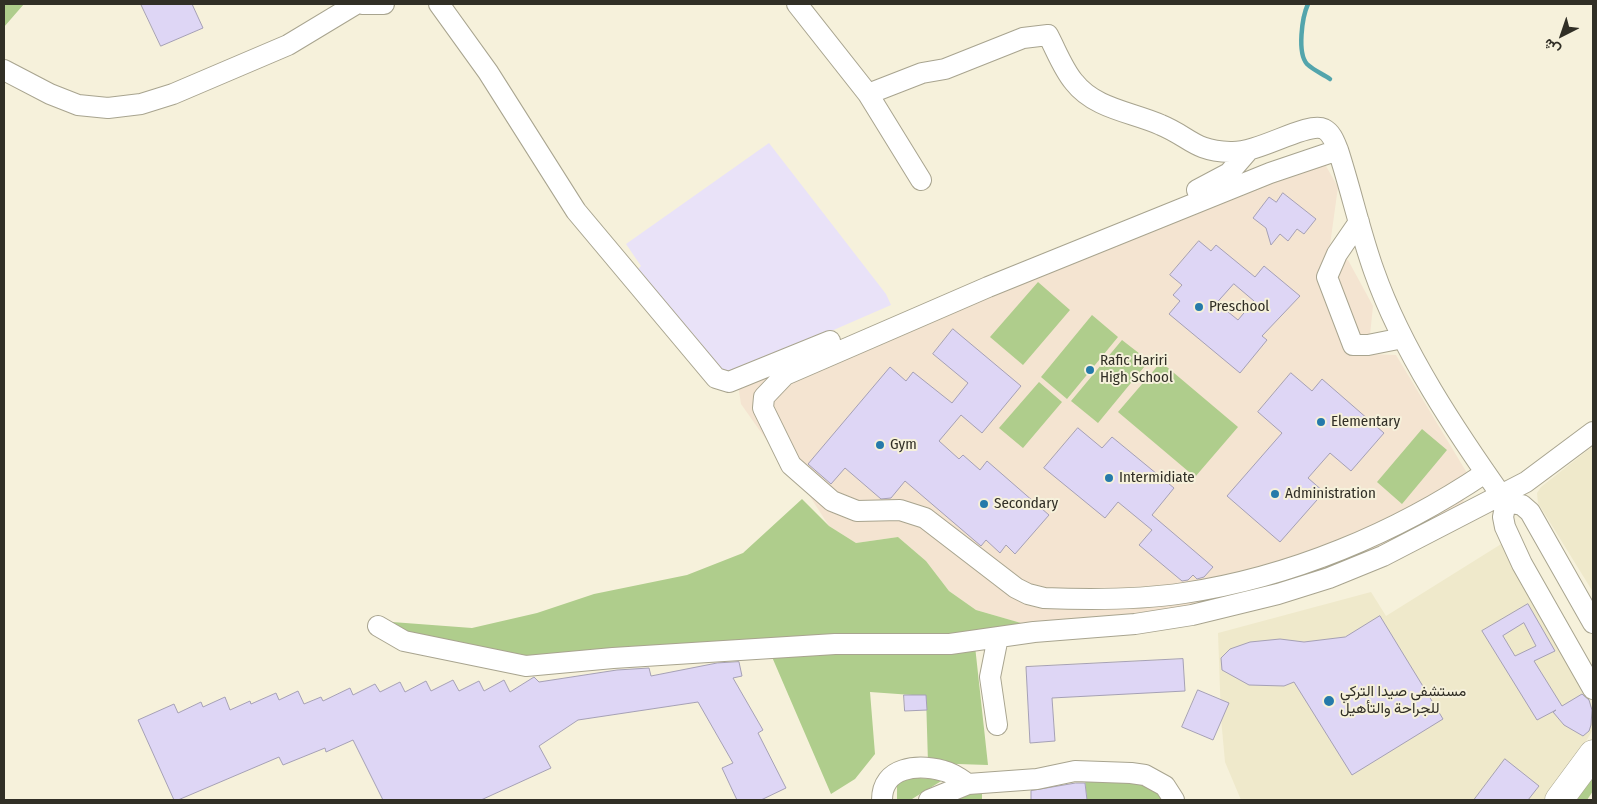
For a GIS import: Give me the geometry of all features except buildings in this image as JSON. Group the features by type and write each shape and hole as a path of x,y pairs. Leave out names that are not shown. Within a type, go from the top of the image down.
{"highway":[{"path":"1566,790 1593,754"}],"street":[{"path":"4,70 50,94 78,105 108,108 141,104 173,94 288,45 356,4"},
{"path":"362,4 384,4"},
{"path":"439,4 488,72 576,211 716,378 725,382 874,324 1017,261 1192,192 1229,173 1248,151"},
{"path":"797,4 868,94 921,180"},
{"path":"868,94 922,74 945,69 1023,38 1048,35 1074,82 1095,100 1162,125 1196,146 1218,152 1248,151 1309,127 1317,127 1330,133 1338,150 1374,271 1403,338 1447,414 1503,499 1505,527 1522,564 1593,689"},
{"path":"1338,150 1270,173 988,287 785,375 764,398 764,408 791,465 832,501 857,510 900,510 925,518 1016,588 1028,594 1044,598 1153,597 1194,592 1257,577 1365,540 1432,507 1485,473"},
{"path":"1359,222 1337,254 1327,276 1336,302 1353,345 1368,345 1403,338"},
{"path":"378,626 404,641 526,666 613,658 835,644 950,644 998,637 1135,624 1192,614 1278,594 1329,578 1383,556 1503,499 1550,466 1593,432"},
{"path":"1503,499 1522,505 1530,512 1593,623"},
{"path":"997,725 990,677 998,637"},
{"path":"1566,790 1593,743"},
{"path":"882,800 886,781 894,772 901,770 924,768 946,771 981,789"},
{"path":"929,800 1075,771 1131,772 1157,780 1165,786 1174,800"}],"shaded area":[{"path":"769,143 886,294 891,305 728,376 635,272 641,266 626,244"},
{"name":"Rafic Hariri High School","path":"1315,147 1338,187 1330,245 1337,254 1348,260 1373,306 1368,354 1396,355 1470,478 1462,507 1357,556 1255,592 1177,611 1144,612 1084,620 1021,623 976,610 949,591 926,561 898,537 856,543 829,526 802,484 792,476 741,404 738,385"},
{"path":"1593,446 1593,592 1538,503 1537,493 1541,487"},
{"path":"1506,541 1586,688 1593,711 1592,731 1582,748 1543,800 1241,800 1225,762 1221,718 1218,633 1371,592 1386,616"}],"green space":[{"path":"4,4 24,4 4,27"},
{"path":"1038,282 1070,310 1023,365 990,337"},
{"path":"1092,315 1118,337 1067,399 1041,377"},
{"path":"1122,340 1149,361 1098,423 1071,401"},
{"path":"1161,362 1238,427 1195,477 1118,412"},
{"path":"1039,382 1062,402 1023,448 999,428"},
{"path":"1422,429 1447,450 1402,504 1377,482"},
{"path":"802,499 829,526 856,543 898,537 926,561 949,591 976,610 1021,623 952,637 524,660 404,634 392,622 472,628 537,613 594,594 687,575 743,553"},
{"path":"975,646 988,765 928,763 926,696 870,692 875,754 855,779 831,794 772,657"},
{"path":"1593,772 1593,791 1587,800 1572,800"},
{"path":"907,777 943,780 912,799 897,800 897,785"},
{"path":"1140,780 1169,800 1087,800 1085,781"},
{"path":"976,788 982,791 982,800 954,800"}],"waterway":[{"path":"1308,4 1304,17 1301,44 1304,59 1309,66 1330,79"}],"place":[{"name":"Preschool","path":"1199,307"},
{"name":"Rafic Hariri High School","path":"1090,370"},
{"name":"Elementary","path":"1321,422"},
{"name":"Gym","path":"880,445"},
{"name":"Intermidiate","path":"1109,478"},
{"name":"Administration","path":"1275,494"},
{"name":"Secondary","path":"984,504"},
{"name":"مستشفى صيدا التركي للجراحة والتأهيل","path":"1329,701"}]}
